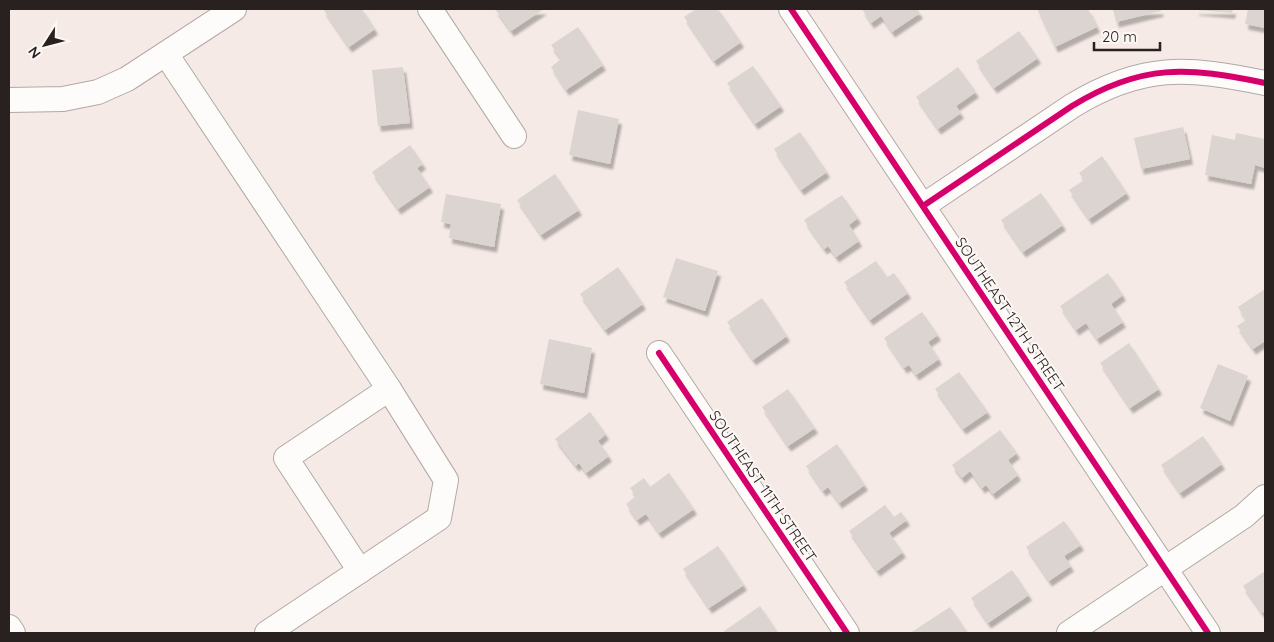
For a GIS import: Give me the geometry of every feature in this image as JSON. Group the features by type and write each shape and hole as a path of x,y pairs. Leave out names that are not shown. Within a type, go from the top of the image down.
{"street":[{"path":"9,100 63,99 98,92 127,79 234,9"},
{"path":"430,9 514,136"},
{"name":"SOUTHEAST 12TH STREET","path":"791,9 1208,633"},
{"path":"166,54 389,389 446,480 439,518 267,633"},
{"path":"922,206 1072,106 1094,93 1123,81 1155,72 1188,71 1229,75 1265,83"},
{"name":"SOUTHEAST 11TH STREET","path":"659,353 847,633"},
{"path":"360,571 286,458 389,389"},
{"path":"1069,633 1244,516 1265,497"},
{"path":"9,627 13,633"}],"building":[{"path":"323,9 362,9 375,29 349,47"},
{"path":"495,9 544,9 511,31"},
{"path":"696,9 718,9 741,42 714,61 684,17"},
{"path":"862,9 917,9 920,13 892,32 881,16 871,23"},
{"path":"1037,9 1088,9 1097,27 1055,47"},
{"path":"1113,9 1160,9 1161,11 1116,22"},
{"path":"1196,9 1233,9 1232,13"},
{"path":"1248,9 1265,9 1265,28 1245,24"},
{"path":"578,27 603,65 566,90 551,67 561,59 551,45"},
{"path":"1019,31 1038,58 994,88 976,61"},
{"path":"753,66 781,106 755,124 727,83"},
{"path":"403,67 410,123 378,126 372,70"},
{"path":"958,67 976,92 956,106 961,113 938,129 916,97"},
{"path":"578,110 619,119 610,164 569,155"},
{"path":"1183,127 1190,159 1141,169 1134,138"},
{"path":"800,132 827,172 801,190 774,149"},
{"path":"1236,133 1265,139 1265,168 1255,165 1251,184 1205,175 1212,135 1235,140"},
{"path":"410,145 423,164 417,168 430,187 398,209 372,172"},
{"path":"1102,156 1127,193 1089,219 1069,190 1084,180 1079,173"},
{"path":"555,174 579,210 541,235 517,200"},
{"path":"1041,193 1063,225 1023,252 1001,220"},
{"path":"446,194 501,204 494,247 449,238 451,224 441,222"},
{"path":"842,195 858,218 849,225 859,241 836,257 828,246 824,249 804,220"},
{"path":"676,258 718,271 705,311 663,297"},
{"path":"876,261 887,277 894,273 908,293 870,320 844,282"},
{"path":"618,267 643,304 605,330 580,294"},
{"path":"1108,273 1123,295 1111,304 1123,322 1097,339 1086,323 1076,330 1060,306"},
{"path":"1265,289 1265,341 1253,349 1237,326 1246,320 1238,307"},
{"path":"762,298 787,336 753,360 727,322"},
{"path":"922,312 938,335 928,342 939,359 916,375 909,365 904,368 884,338"},
{"path":"549,339 592,348 584,393 540,384"},
{"path":"1129,343 1159,389 1130,408 1100,363"},
{"path":"1218,364 1248,376 1230,421 1200,408"},
{"path":"959,372 988,412 963,429 935,389"},
{"path":"788,389 815,428 788,446 762,407"},
{"path":"590,412 606,434 598,441 609,456 586,473 579,463 576,466 555,439"},
{"path":"1000,430 1017,453 1008,460 1018,475 993,494 986,485 982,488 970,471 962,478 952,465"},
{"path":"1203,436 1222,464 1180,493 1161,465"},
{"path":"837,444 865,485 839,503 828,487 823,491 806,466"},
{"path":"669,473 694,509 659,533 646,514 637,520 626,504 636,496 630,488 644,478 650,487"},
{"path":"885,505 894,517 901,512 907,520 889,533 903,552 877,571 849,531"},
{"path":"1064,521 1081,545 1064,556 1071,566 1049,581 1026,547"},
{"path":"718,546 744,585 709,608 683,569"},
{"path":"1012,570 1029,595 988,623 971,598"},
{"path":"1265,571 1265,611 1262,613 1243,586"},
{"path":"760,606 778,633 725,633 724,631"},
{"path":"950,607 968,633 910,633"}],"cycle path":[{"path":"791,9 1208,633"},
{"path":"923,206 1072,106 1097,92 1121,82 1166,72 1189,72 1265,83"},
{"path":"659,353 847,633"}]}
